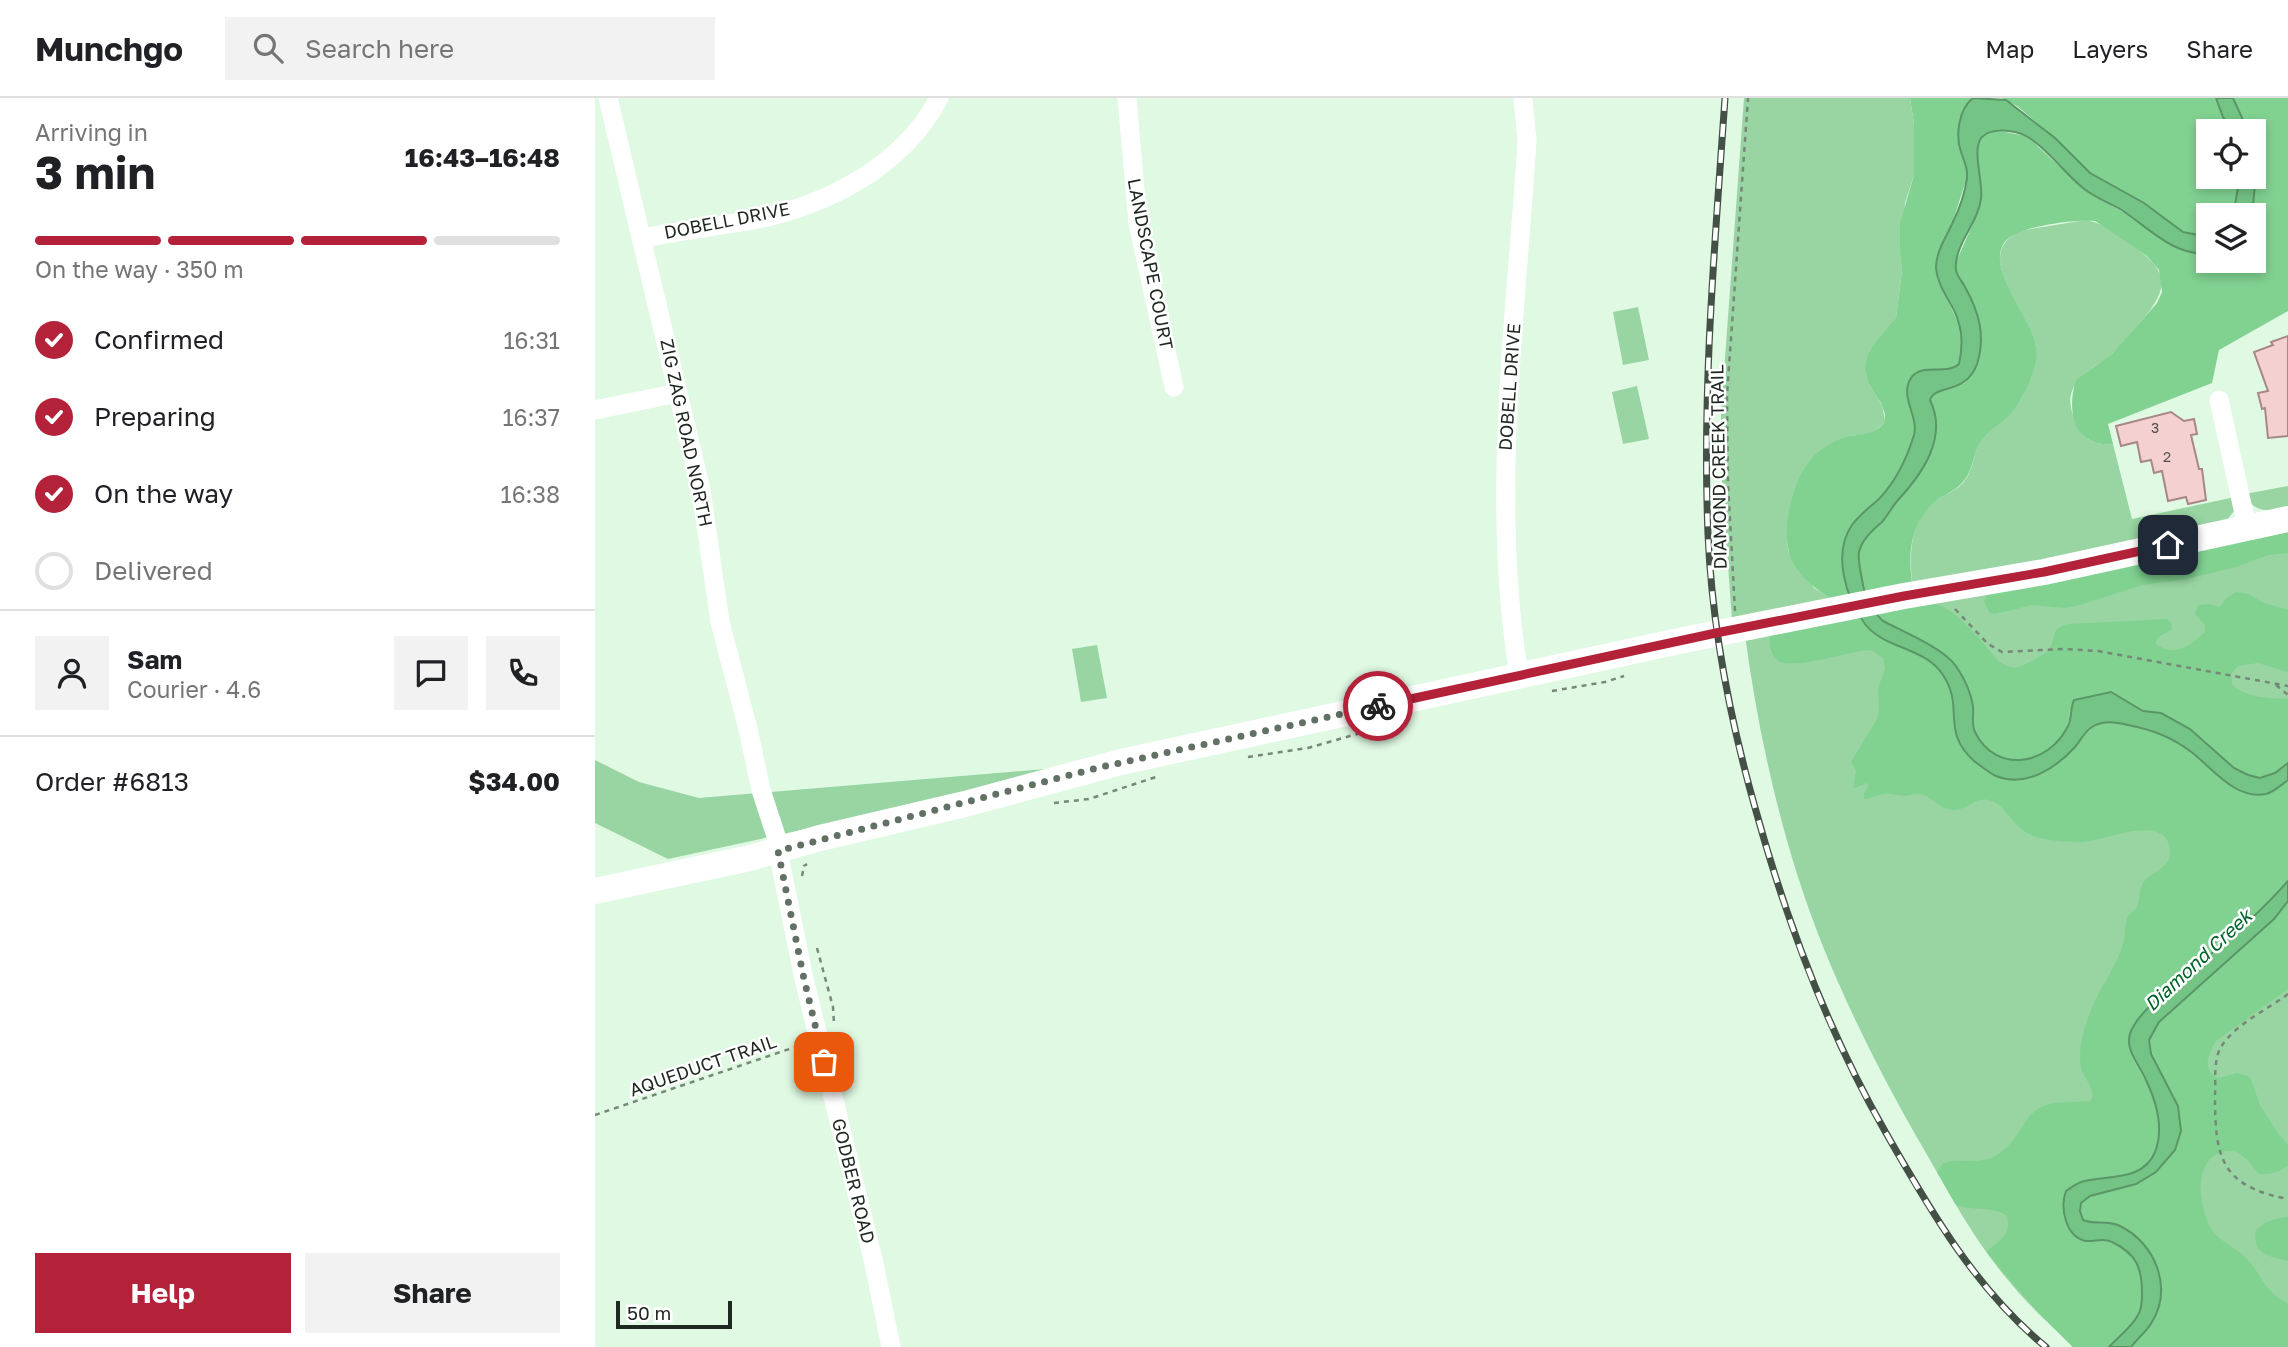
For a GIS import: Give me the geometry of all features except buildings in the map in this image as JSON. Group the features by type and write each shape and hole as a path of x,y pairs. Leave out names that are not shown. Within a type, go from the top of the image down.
{"street":[{"name":"ZIG ZAG ROAD NORTH","path":"608,98 704,505 720,622 761,790 778,842 778,851"},
{"name":"DOBELL DRIVE","path":"643,238 758,218 809,203 840,190 878,168 899,150 928,117 939,98"},
{"name":"LANDSCAPE COURT","path":"1127,98 1137,216 1174,387"},
{"name":"DOBELL DRIVE","path":"1519,675 1512,625 1505,475 1527,141 1523,98"},
{"path":"595,410 678,393"},
{"path":"2219,400 2247,527"},
{"path":"595,891 778,851 1121,762 1738,629 2044,572 2288,519"},
{"name":"GODBER ROAD","path":"778,851 891,1347"}],"path":[{"name":"DIAMOND CREEK TRAIL","path":"1738,629 1728,483 1727,395 1748,98"},
{"path":"1948,605 1960,612 1988,644 2001,652 2098,650 2288,686"},
{"path":"1550,692 1627,675"},
{"path":"2273,683 2288,695"},
{"path":"1243,758 1308,748 1366,732"},
{"path":"1050,803 1089,799 1165,774"},
{"path":"802,880 804,866 809,863"},
{"path":"816,947 835,1016 832,1026 819,1038"},
{"path":"2288,994 2243,1026 2221,1047 2216,1066 2215,1129 2222,1159 2240,1180 2261,1193 2288,1199"},
{"name":"AQUEDUCT TRAIL","path":"595,1115 819,1038"}],"shaded area":[{"path":"1744,98 1910,98 1914,124 1914,175 1905,203 1900,254 1902,271 1896,318 1869,384 1882,407 1884,423 1871,434 1850,436 1790,514 1788,550 1814,588 1842,604 1732,620 1721,467 1721,413"},
{"path":"1910,98 1973,98 1970,100 1958,141 1966,163 1967,177 1952,224 1939,250 1943,291 1961,328 1962,354 1956,368 1932,370 1908,400 1915,424 1911,448 1889,488 1856,520 1848,532 1843,562 1846,583 1853,601 1842,604 1812,586 1795,566 1788,547 1788,518 1796,487 1817,453 1824,447 1850,436 1872,432 1884,423 1885,414 1869,384 1865,368 1872,347 1896,318 1902,271 1900,223 1914,175 1914,124"},
{"path":"1973,98 2006,100 2055,138 2090,173 2144,203 2183,232 2196,235 2196,253 2161,239 2120,209 2092,194 2028,137 2015,132 1999,131 1980,139 1977,152 1981,199 1976,216 1960,247 1956,267 1980,324 1980,354 1972,374 1966,380 1933,395 1930,400 1936,427 1930,454 1916,478 1860,547 1859,565 1866,596 1883,621 1933,647 1956,666 1971,696 1975,732 1984,746 1996,755 2022,760 2036,756 2059,739 2069,723 2074,700 2111,692 2143,711 2161,713 2190,729 2234,768 2248,775 2260,778 2275,773 2288,763 2288,780 2269,793 2254,795 2244,792 2224,781 2176,742 2144,729 2114,722 2092,727 2067,755 2040,774 2018,779 1996,776 1974,761 1958,739 1952,698 1943,675 1926,659 1873,632 1852,602 1842,562 1846,537 1855,521 1891,485 1908,452 1915,428 1907,392 1911,378 1921,371 1948,369 1959,364 1962,340 1959,325 1939,282 1936,262 1957,213 1966,183 1967,171 1959,145 1958,130 1961,115"},
{"path":"2001,98 2216,98 2224,119 2196,119 2196,189 2238,189 2235,203 2196,203 2196,235 2183,232 2144,203 2090,173 2055,138 2017,106"},
{"path":"2216,98 2233,98 2243,119 2223,117"},
{"path":"2233,98 2288,98 2288,311 2219,350 2212,383 2108,424 2113,444 2100,444 2089,440 2076,425 2072,404 2076,380 2112,354 2157,303 2162,292 2159,270 2147,256 2095,221 2046,225 2010,237 2004,243 2000,255 2001,267 2036,347 2029,383 2012,413 1981,441 1966,478 1959,486 1932,504 1918,523 1910,555 1913,589 1865,594 1860,573 1860,547 1916,478 1930,454 1936,427 1930,400 1932,393 1965,383 1977,363 1982,335 1955,264 1981,199 1977,145 1982,137 1994,130 2027,136 2081,187 2097,198 2196,252 2196,273 2266,273 2266,203 2253,203 2255,189 2266,189 2266,119 2243,119"},
{"path":"2238,189 2255,189 2253,203 2235,203"},
{"path":"2086,220 2113,232 2149,259 2161,278 2161,287 2153,306 2121,345 2075,385 2070,401 2078,427 2091,441 2113,444 2132,519 2235,497 2234,511 2227,520 1913,589 1912,542 1920,519 1935,501 1956,489 1966,479 1980,442 2015,408 2026,389 2034,366 2036,348 2032,334 2002,271 2000,256 2005,242 2019,231"},
{"path":"1638,307 1649,360 1623,365 1613,312"},
{"path":"1637,386 1649,439 1623,444 1612,392"},
{"path":"2288,486 2288,508 2263,510 2253,505 2245,494"},
{"path":"2288,528 2288,1347 2073,1347 2020,1294 1977,1238 1897,1102 1845,998 1808,907 1784,831 1757,713 1745,635"},
{"path":"2288,528 2288,553 2269,555 2236,567 2182,580 2142,585 2080,605 2064,608 2033,605 1994,614 1989,612 1984,601 1990,588"},
{"path":"2236,592 2288,610 2288,672 2258,663 2238,666 2231,674 2232,684 2243,692 2288,699 2288,763 2275,773 2260,778 2234,768 2190,729 2161,713 2143,711 2111,692 2085,697 2069,711 2067,726 2060,738 2050,749 2037,756 2023,760 2008,759 1995,754 1982,743 1974,731 1971,694 1966,683 1901,637 1876,614 1935,604 1944,607 1969,628 1999,661 2017,667 2046,652 2052,645 2058,628 2069,624 2167,619 2172,623 2171,630 2158,637 2156,644 2169,650 2182,649 2205,632 2205,625 2195,614 2198,605 2220,607 2226,598"},
{"path":"1857,611 1874,634 1929,661 1943,674 1950,690 1956,738 1979,765 2062,762 2090,728 2104,722 2128,725 2174,740 2226,783 2273,791 2288,780 2288,881 2234,936 2149,1008 2133,1027 2133,1059 2156,1104 2158,1128 2154,1151 2140,1169 2128,1175 2075,1185 2085,1241 2108,1242 2126,1250 2141,1276 2140,1312 2109,1347 2073,1347 2050,1324 1986,1251 2006,1233 2007,1216 1996,1211 1956,1205 1937,1172 1943,1163 1977,1161 1997,1155 2011,1143 2030,1116 2041,1107 2090,1101 2092,1093 2080,1060 2086,1025 2124,941 2127,918 2137,906 2142,885 2168,861 2170,849 2166,838 2157,832 2145,830 2080,842 2039,838 2025,832 2002,807 1988,800 1979,800 1953,810 1944,808 1920,794 1881,794 1864,799 1869,785 1866,783 1853,789 1856,771 1851,762 1877,719 1878,688 1885,669 1883,658 1872,650 1805,663 1782,663 1774,656 1770,643 1772,629"},
{"path":"1097,645 1107,698 1081,702 1072,649"},
{"path":"595,760 639,782 699,798 1106,764 668,859 595,823"},
{"path":"2288,881 2288,901 2274,919 2159,1022 2149,1040 2151,1054 2178,1106 2181,1131 2175,1150 2156,1172 2136,1184 2090,1196 2081,1203 2083,1220 2115,1224 2143,1243 2157,1267 2160,1281 2158,1309 2147,1329 2131,1347 2109,1347 2132,1324 2140,1310 2142,1285 2139,1269 2127,1252 2112,1242 2086,1241 2073,1234 2064,1213 2066,1191 2082,1182 2134,1172 2150,1161 2158,1143 2158,1115 2150,1088 2130,1048 2133,1027 2142,1014 2249,921"},
{"path":"2288,901 2288,989 2216,1041 2208,1067 2213,1075 2219,1078 2237,1073 2250,1077 2260,1105 2288,1145 2288,1166 2274,1173 2259,1174 2240,1154 2225,1151 2208,1161 2201,1178 2201,1198 2212,1230 2245,1257 2268,1288 2288,1304 2288,1347 2131,1347 2155,1312 2159,1269 2100,1221 2091,1223 2083,1220 2081,1203 2090,1196 2135,1184 2156,1172 2178,1106 2151,1054 2149,1040 2159,1022 2274,919"},
{"path":"2288,1217 2288,1261 2263,1253 2255,1238 2256,1230 2263,1224"}],"railway":[{"path":"1725,98 1708,370 1708,534 1718,639 1730,708 1747,777 1795,935 1828,1016 1865,1095 1920,1191 1976,1275 2021,1325 2046,1347"}],"way so far":[{"path":"824,1062 778,851 1097,768 1378,706"}],"route":[{"path":"1378,706 1716,633 2044,572 2168,545"}],"water label":[{"name":"Diamond Creek","path":"2198,960"}]}
